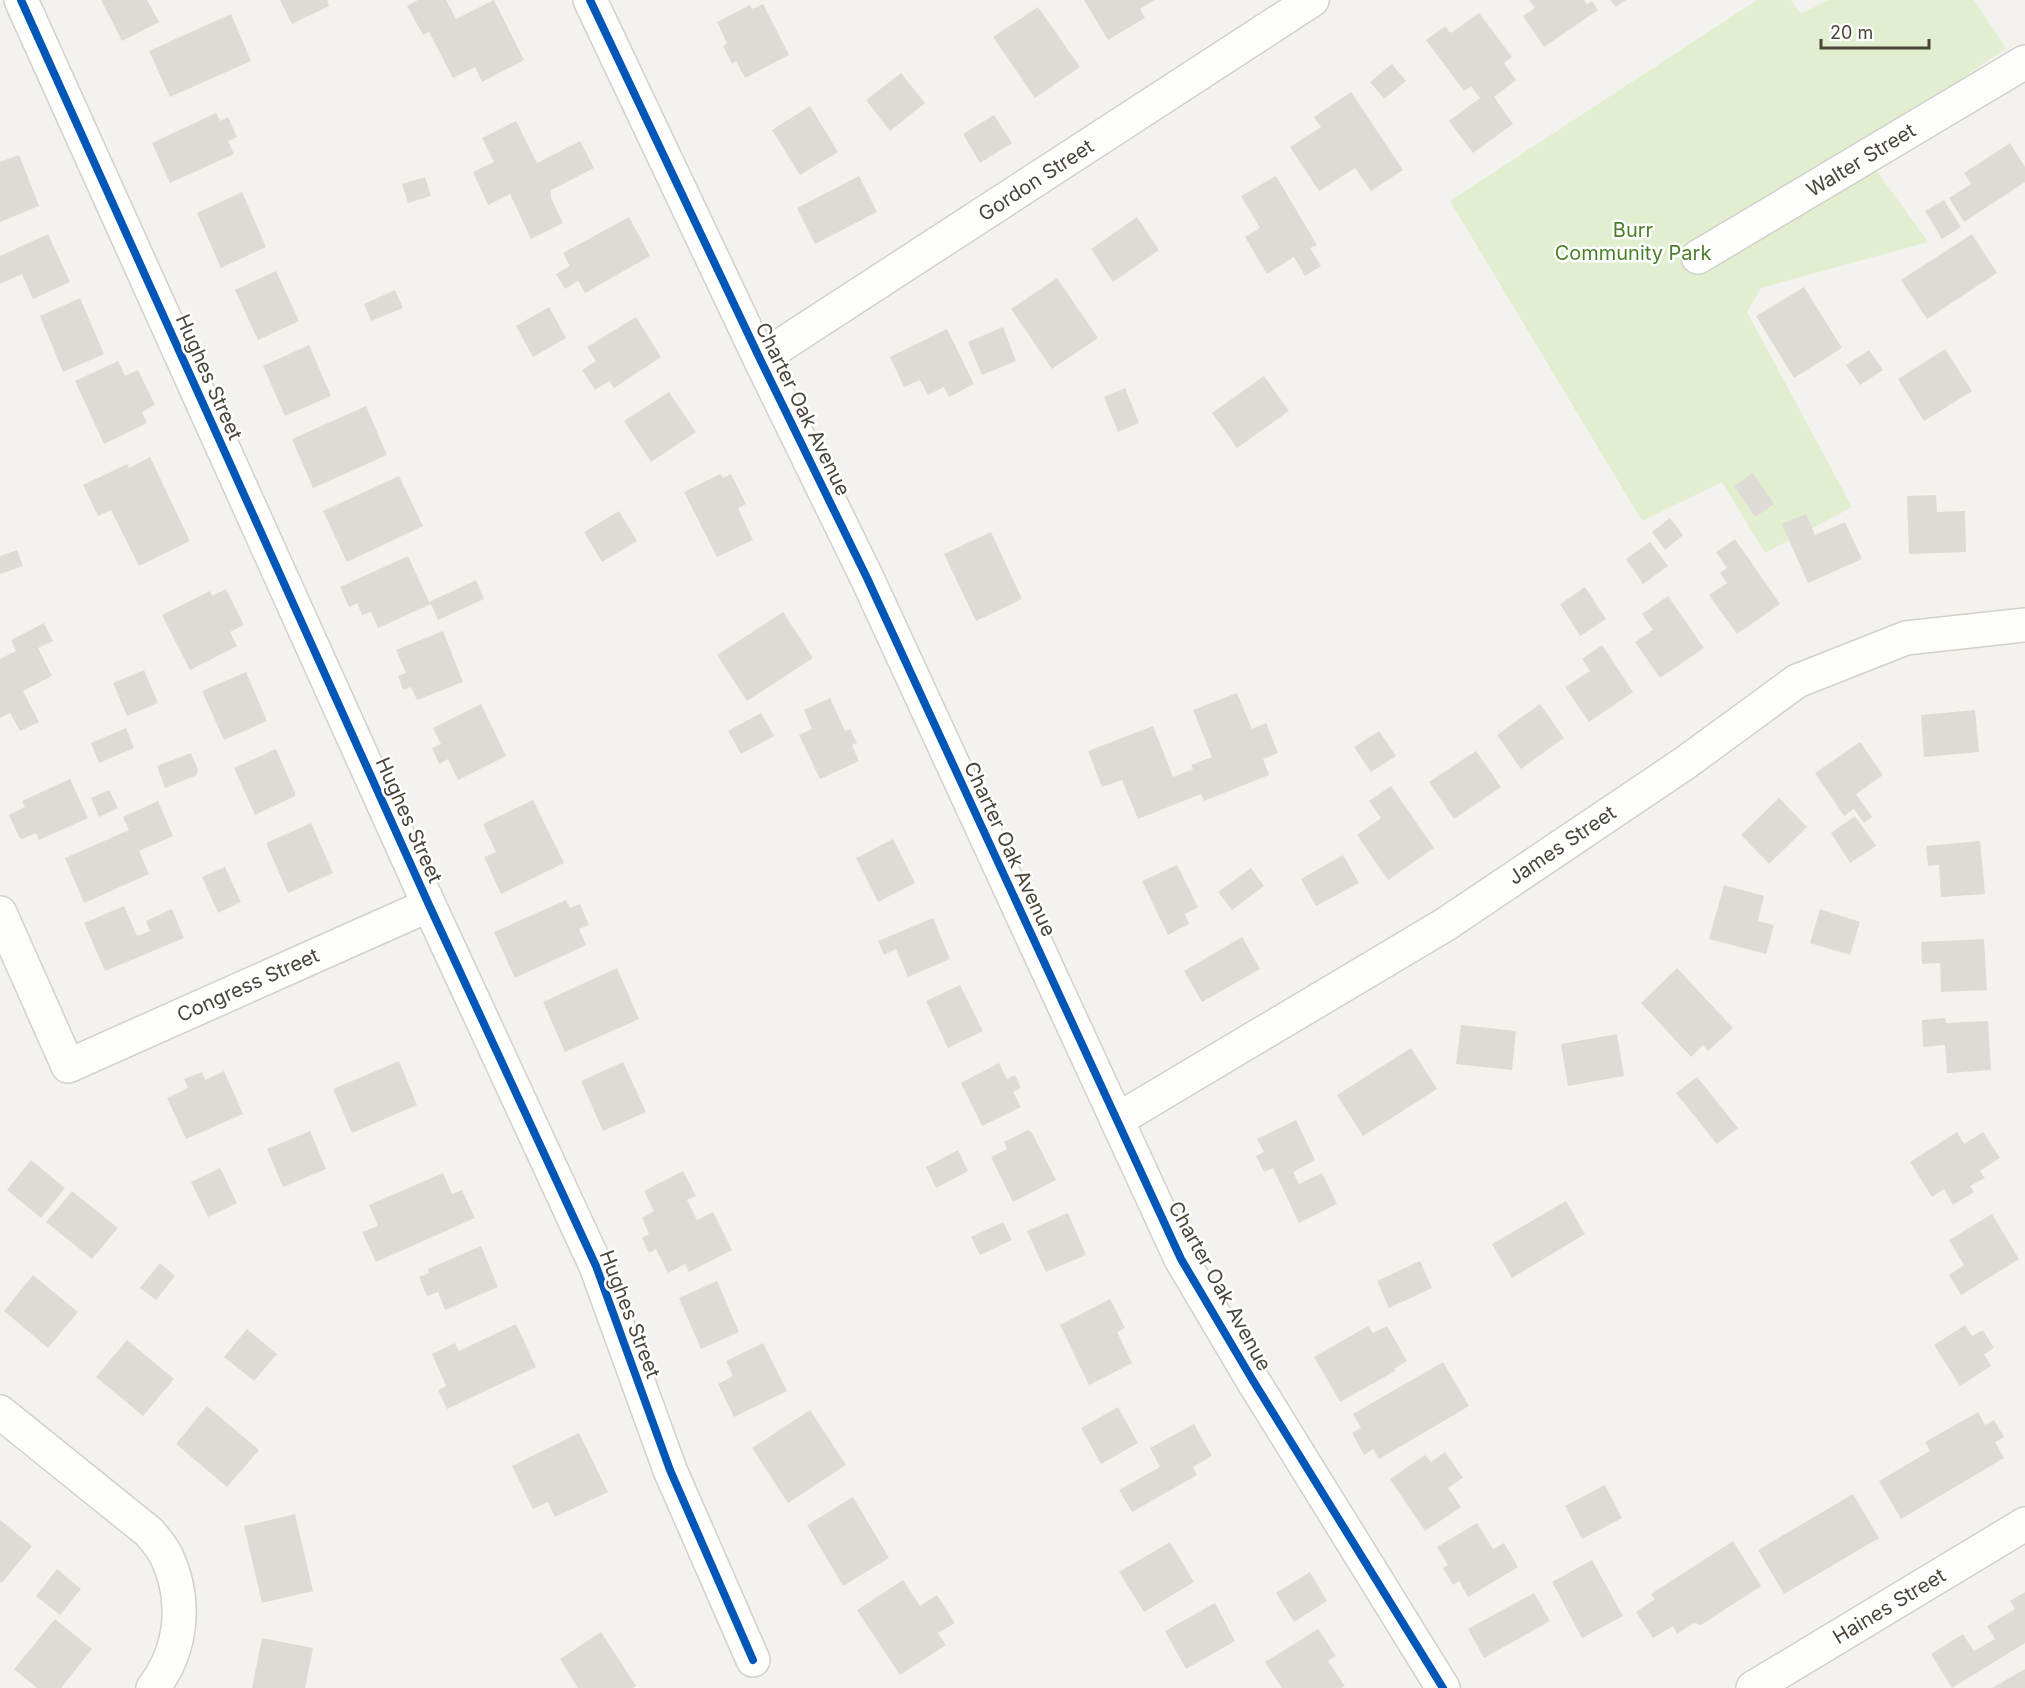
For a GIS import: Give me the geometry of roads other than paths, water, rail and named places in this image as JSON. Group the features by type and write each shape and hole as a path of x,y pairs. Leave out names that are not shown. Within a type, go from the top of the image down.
{"street":[{"name":"Hughes Street","path":"21,0 429,905 596,1266 670,1470 753,1660"},
{"name":"Charter Oak Avenue","path":"590,0 760,359 867,578 1181,1259 1252,1379 1443,1688"},
{"name":"Gordon Street","path":"760,359 1312,0"},
{"name":"Walter Street","path":"1698,257 2025,62"},
{"name":"James Street","path":"1117,1120 1446,924 1685,763 1797,681 1906,638 2025,625"},
{"name":"Congress Street","path":"0,913 68,1066 429,905"},
{"path":"0,1412 149,1532 165,1553 180,1599 180,1622 175,1647 168,1665 153,1688"},
{"name":"Haines Street","path":"1753,1688 2025,1524"}],"park label":[{"name":"Burr Community Park","path":"1633,242"}]}
